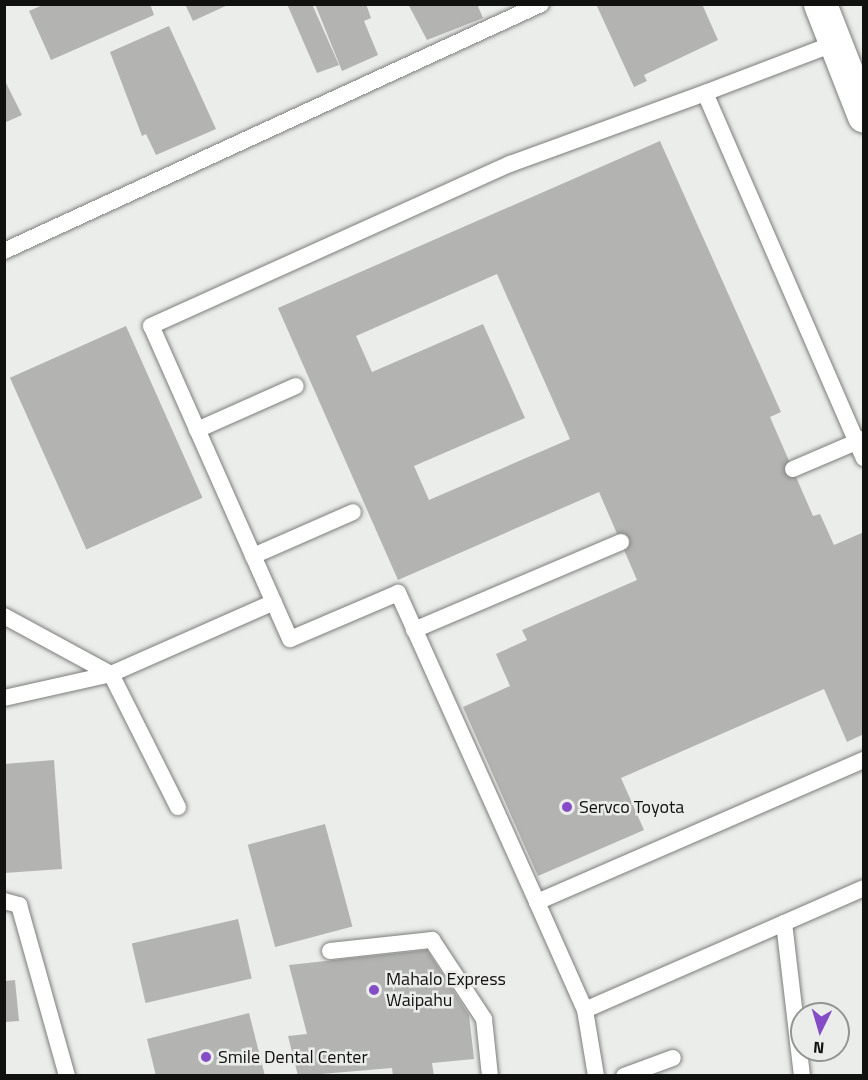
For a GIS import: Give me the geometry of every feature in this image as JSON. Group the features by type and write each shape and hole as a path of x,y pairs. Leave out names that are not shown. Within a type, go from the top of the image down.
{"street":[{"path":"820,4 833,44 864,116"}],"lane":[{"path":"4,251 541,4"},
{"path":"596,1076 585,1010 398,593 290,639 151,326 510,164 833,44"},
{"path":"705,93 859,440 864,458"},
{"path":"197,430 297,386"},
{"path":"793,469 859,440"},
{"path":"253,556 353,512"},
{"path":"414,630 621,542"},
{"path":"4,698 111,674 274,602"},
{"path":"4,616 111,674 178,807"},
{"path":"537,902 864,760"},
{"path":"585,1010 864,888"},
{"path":"4,900 19,905 67,1076"},
{"path":"784,923 802,1076"},
{"path":"330,951 432,940 484,1019 490,1076"},
{"path":"624,1076 674,1058"}],"building":[{"path":"45,4 150,4 154,15 51,60 29,11"},
{"path":"185,4 230,4 193,21"},
{"path":"287,4 312,4 339,65 317,73"},
{"path":"315,4 366,4 371,18 364,21 378,55 342,71"},
{"path":"408,4 477,4 483,18 427,40"},
{"path":"596,4 702,4 718,40 644,75 647,81 634,87"},
{"path":"169,26 216,129 156,155 146,134 142,136 110,52"},
{"path":"4,79 22,115 4,123"},
{"path":"660,141 781,412 770,417 813,516 820,514 834,545 864,532 864,734 847,742 824,689 621,778 644,830 538,876 463,707 510,686 496,654 527,640 522,630 637,580 599,492 398,580 278,308","holes":["497,274 570,439 429,500 414,466 525,418 483,324 372,372 356,336"]},
{"path":"126,326 202,498 86,549 10,378"},
{"path":"54,760 62,869 4,873 4,764"},
{"path":"325,824 352,926 275,947 248,845"},
{"path":"238,919 252,978 146,1003 132,944"},
{"name":"Mahalo Express Waipahu","path":"427,950 469,1015 474,1059 432,1063 434,1076 393,1076 392,1068 298,1076 288,1036 307,1034 289,965"},
{"path":"15,980 19,1021 5,1022 5,981"},
{"name":"Smile Dental Center","path":"249,1013 265,1076 156,1076 147,1039"}],"place":[{"name":"Servco Toyota","path":"567,807"},
{"name":"Mahalo Express Waipahu","path":"374,990"},
{"name":"Smile Dental Center","path":"206,1057"}]}
